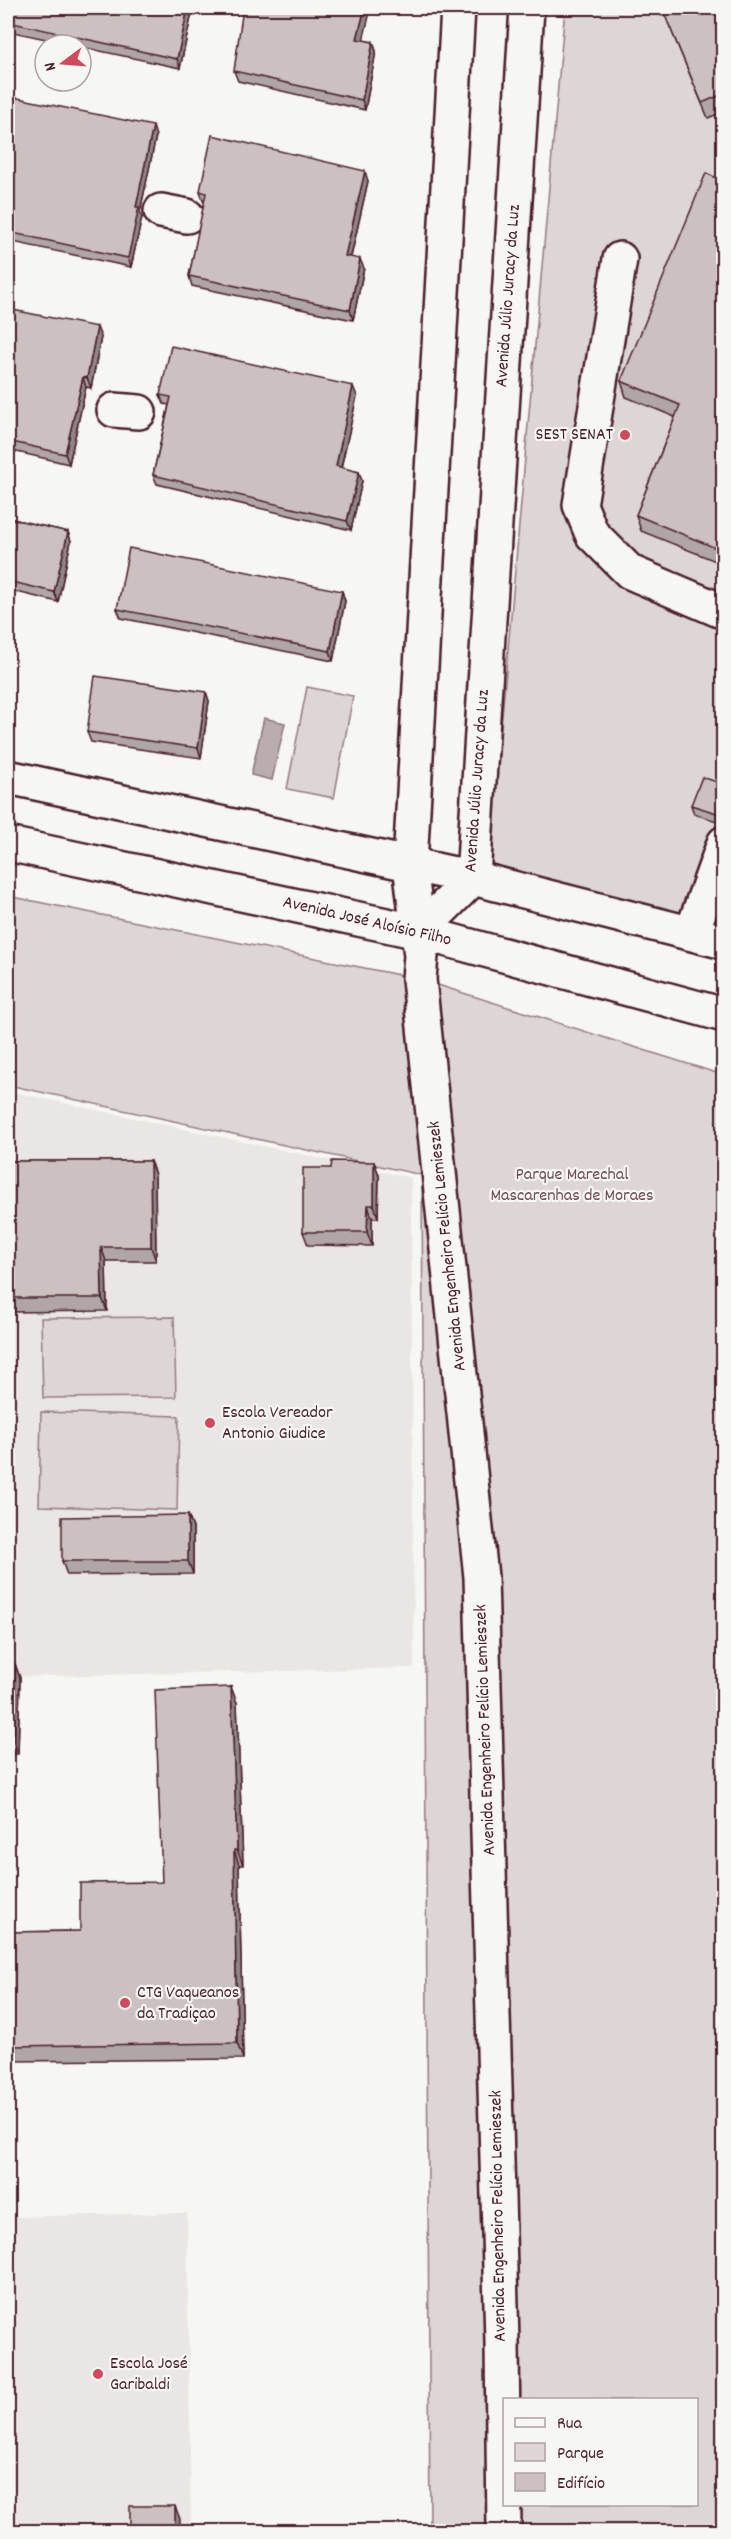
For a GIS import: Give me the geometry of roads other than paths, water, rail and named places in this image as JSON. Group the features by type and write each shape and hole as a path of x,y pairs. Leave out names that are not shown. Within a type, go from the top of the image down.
{"street":[{"path":"418,932 410,864 458,8"},
{"name":"Avenida Júlio Juracy da Luz","path":"418,932 473,878 527,8"},
{"path":"620,259 580,505 592,534 630,572 723,612"},
{"path":"8,777 473,878 692,932 723,942"},
{"path":"692,932 723,843"},
{"name":"Avenida José Aloísio Filho","path":"8,844 418,932 723,1015"},
{"name":"Avenida Engenheiro Felício Lemieszek","path":"418,932 421,956 419,979 481,1577 503,2437"},
{"name":"Avenida Engenheiro Felício Lemieszek","path":"504,2506 504,2532"}],"place":[{"name":"SEST SENAT","path":"625,435"},
{"name":"Escola Vereador Antonio Giudice","path":"210,1423"},
{"name":"CTG Vaqueanos da Tradiçao","path":"125,2003"},
{"name":"Escola José Garibaldi","path":"98,2374"}],"park label":[{"name":"Parque Marechal Mascarenhas de Moraes","path":"572,1185"}]}
